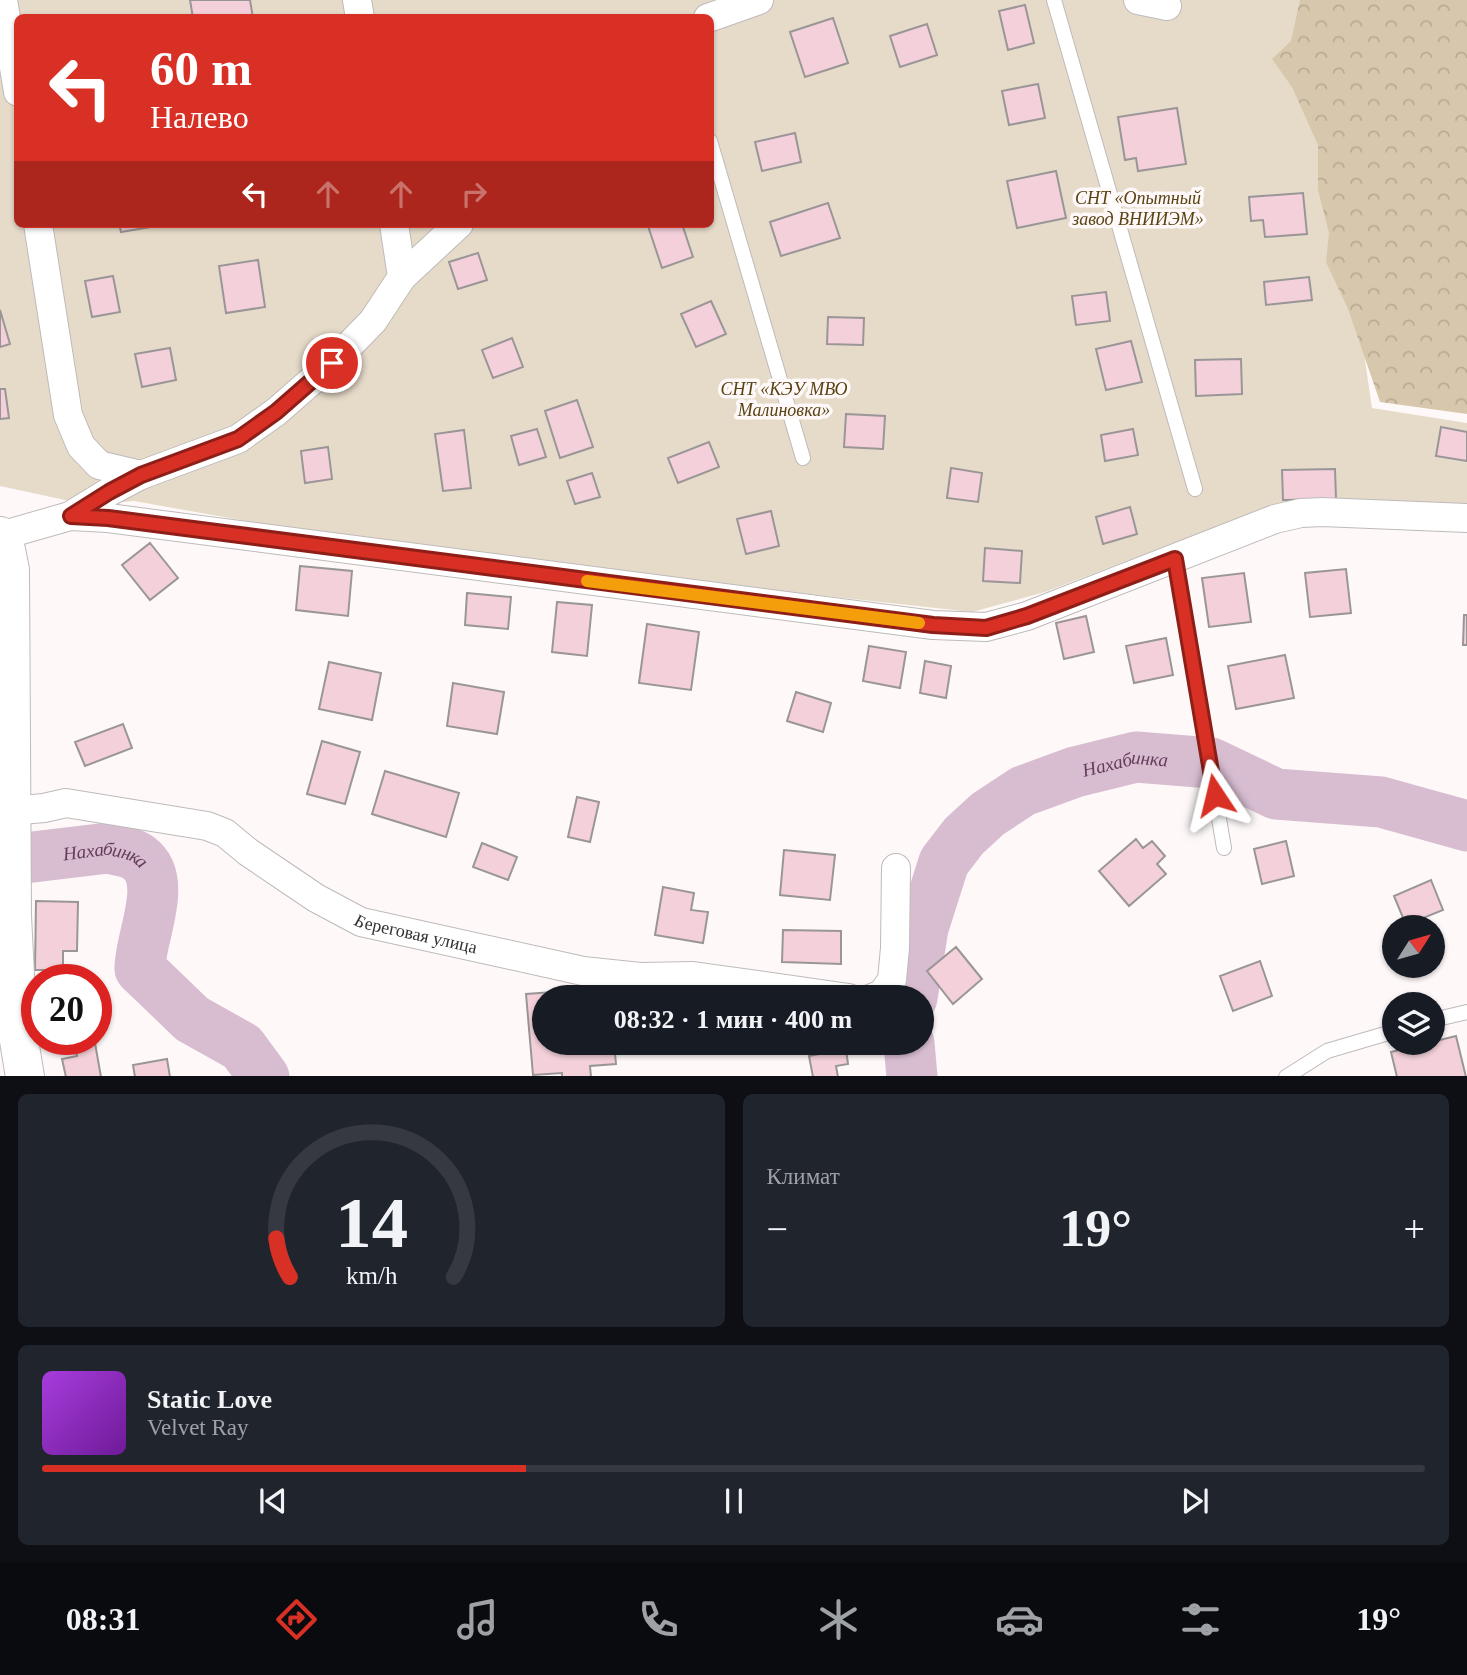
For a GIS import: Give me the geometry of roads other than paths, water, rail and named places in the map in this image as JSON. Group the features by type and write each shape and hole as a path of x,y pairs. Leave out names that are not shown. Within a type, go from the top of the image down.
{"street":[{"path":"3,0 14,67"},
{"path":"712,10 759,0"},
{"path":"1138,0 1167,6"},
{"path":"39,228 68,415 81,446 99,466 141,475"},
{"path":"395,228 402,277"},
{"path":"25,1076 7,978 12,916 7,817 10,570 0,536 71,516 141,475 238,439 276,412 332,363 373,321 402,277 454,228"},
{"path":"71,516 108,518 933,625 986,628 1027,616 1275,519 1301,513 1467,519"},
{"name":"Береговая улица","path":"7,817 66,803 207,826 225,833 316,898 361,922 583,971 640,977 693,976 757,985"},
{"path":"888,985 892,980 895,948 896,868"}],"lane":[{"path":"1054,0 1195,489"},
{"path":"714,155 803,458"},
{"path":"1175,559 1224,848"},
{"path":"1445,1017 1467,1012"},
{"path":"1286,1076 1327,1051 1382,1035"}],"waterway":[{"name":"Нахабинка","path":"914,985 923,928 944,862 964,836 988,814 1023,791 1075,772 1136,757 1211,763 1276,794 1381,802 1467,826"},
{"name":"Нахабинка","path":"0,861 108,848 139,858 148,868 153,895 140,969 192,1019 242,1047 263,1076"},
{"name":"Нахабинка","path":"910,1055 912,1076"}],"park label":[{"name":"СНТ «Опытный завод ВНИИЭМ»","path":"1138,208"},
{"name":"СНТ «КЭУ МВО Малиновка»","path":"784,399"}]}
